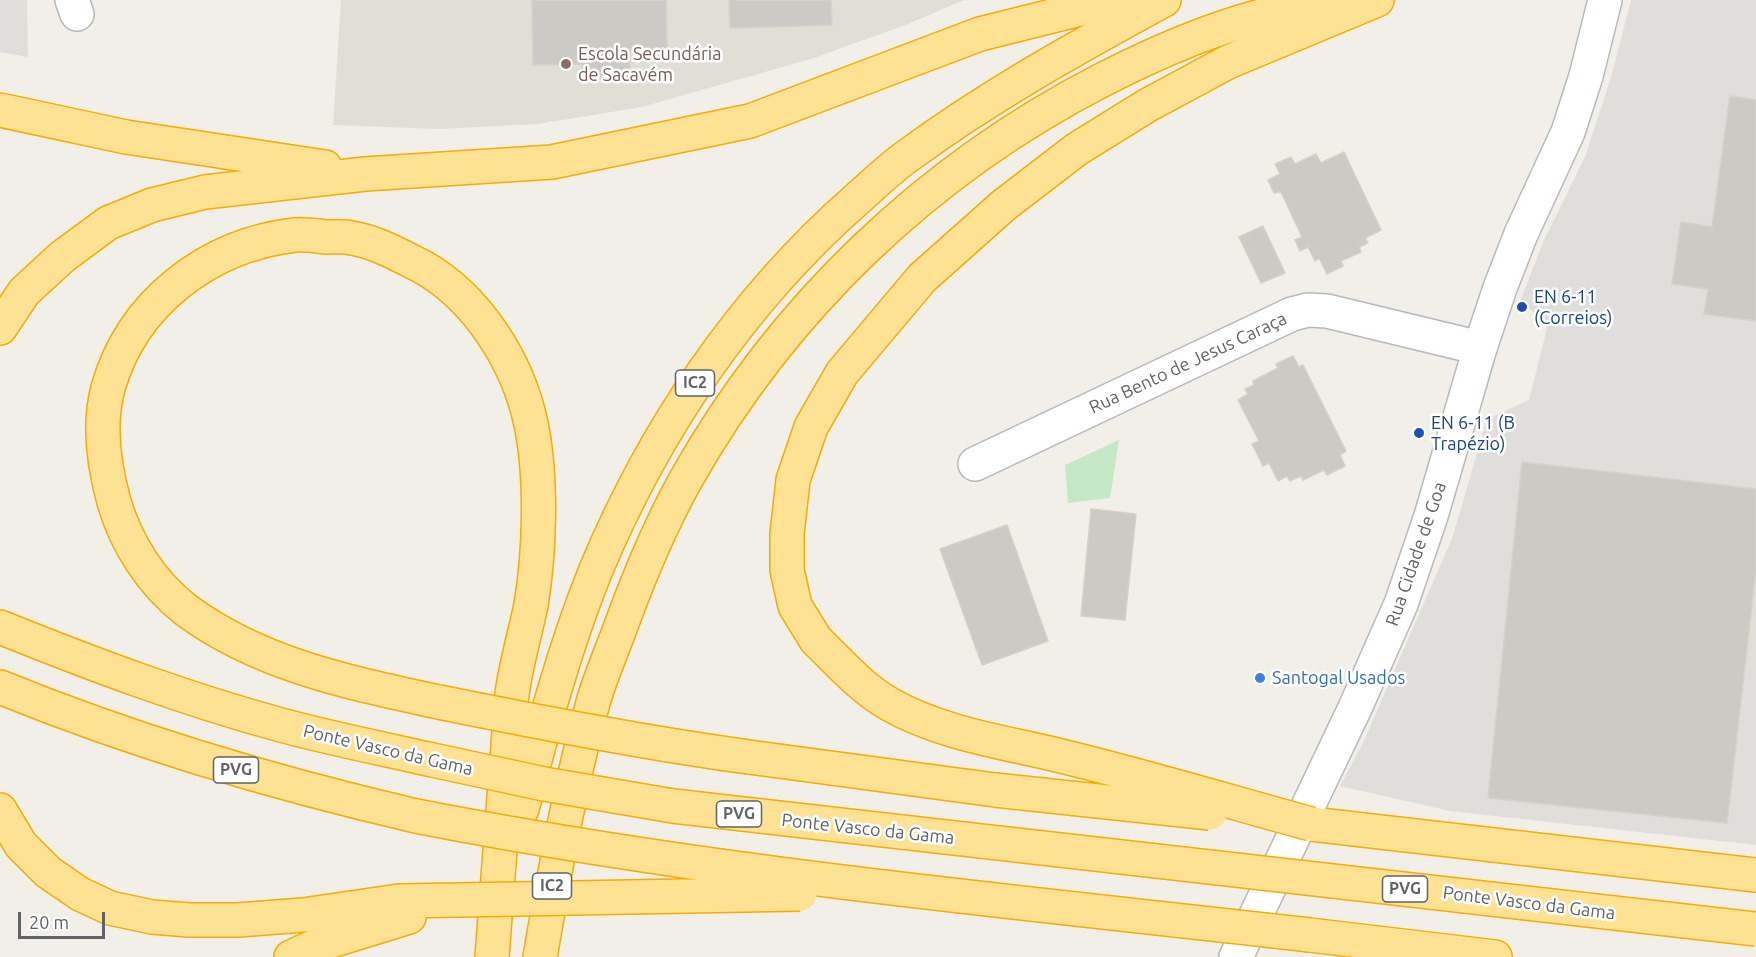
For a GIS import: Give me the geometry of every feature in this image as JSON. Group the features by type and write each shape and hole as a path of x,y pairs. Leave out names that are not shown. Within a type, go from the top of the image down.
{"highway":[{"path":"0,328 24,292 62,257 108,223 152,205 205,192 366,174 552,162 750,121 980,34 1116,0"},
{"name":"IC2","path":"497,957 522,810 554,689 574,629 618,520 658,442 698,379 785,267 903,159 981,104 1035,71 1164,0"},
{"name":"IC2","path":"540,957 565,816 589,718 657,537 685,481 756,372 802,313 854,259 922,197 989,147 1056,104 1128,67 1194,38 1272,13 1347,0"},
{"path":"1311,824 1062,756 930,723 891,705 864,686 816,640 795,606 787,570 787,534 793,480 811,427 843,373 922,278 1004,205 1068,156 1148,105 1228,62 1377,0"},
{"path":"0,111 126,137 366,174"},
{"path":"492,957 513,691 532,600 536,553 536,459 531,422 520,385 502,349 470,305 437,275 394,252 352,238 297,235 252,244 202,264 159,298 126,341 108,389 103,429 106,475 120,521 136,553 159,585 183,608 220,633 246,646 306,670 439,702 666,746 995,790 1756,875"},
{"name":"Ponte Vasco da Gama","path":"0,627 199,700 270,722 352,743 544,784 673,806 1756,929"},
{"name":"PVG","path":"0,687 58,711 233,769 416,816 556,843 798,878 1495,957"},
{"path":"0,810 21,845 48,872 80,894 110,908 152,917 238,920 303,915 399,901 924,892"},
{"path":"291,957 315,946 459,900"}],"street":[{"name":"Rua Cidade de Goa","path":"1236,957 1355,708 1401,604 1431,516 1500,288 1521,234 1568,132 1586,76 1605,0"},
{"name":"Rua Bento de Jesus Caraça","path":"975,464 1292,314 1308,310 1327,311 1480,348"}],"shaded area":[{"path":"0,0 27,0 28,57 0,52"},
{"name":"Escola Secundária de Sacavém","path":"341,0 964,0 908,24 814,58 642,107 538,124 439,129 333,125"},
{"path":"1631,0 1756,0 1756,845 1450,811 1340,786 1363,743 1453,536 1487,419 1529,400 1547,328 1521,299 1544,240 1585,157 1612,74"}],"green space":[{"path":"1119,440 1110,498 1068,503 1065,465"}],"building":[{"path":"532,0 666,0 667,50 630,51 630,78 582,79 582,64 533,65"},
{"path":"729,0 831,0 832,25 730,28"},
{"path":"1730,96 1756,100 1756,321 1704,314 1708,289 1672,284 1681,222 1712,227"},
{"path":"1344,152 1381,230 1365,238 1368,243 1359,247 1361,252 1341,261 1343,266 1327,274 1319,258 1315,261 1308,247 1300,251 1295,240 1302,237 1281,192 1274,193 1268,180 1280,174 1275,164 1291,157 1295,164 1316,154 1321,163"},
{"path":"1263,226 1285,273 1261,283 1239,237"},
{"path":"1293,356 1299,367 1303,365 1346,451 1340,455 1345,466 1327,475 1324,470 1303,480 1301,476 1290,481 1287,476 1278,481 1269,463 1263,466 1252,444 1259,441 1238,400 1248,394 1245,389 1254,385 1253,381 1278,368 1276,364"},
{"path":"1522,462 1756,489 1756,569 1727,823 1488,798"},
{"path":"1091,509 1136,514 1125,620 1081,616"},
{"path":"1007,525 1048,641 982,665 940,549"}],"place":[{"name":"Escola Secundária de Sacavém","path":"566,64"},
{"name":"EN 6-11 (Correios)","path":"1522,307"},
{"name":"EN 6-11 (B Trapézio)","path":"1419,433"},
{"name":"Santogal Usados","path":"1260,678"}]}
